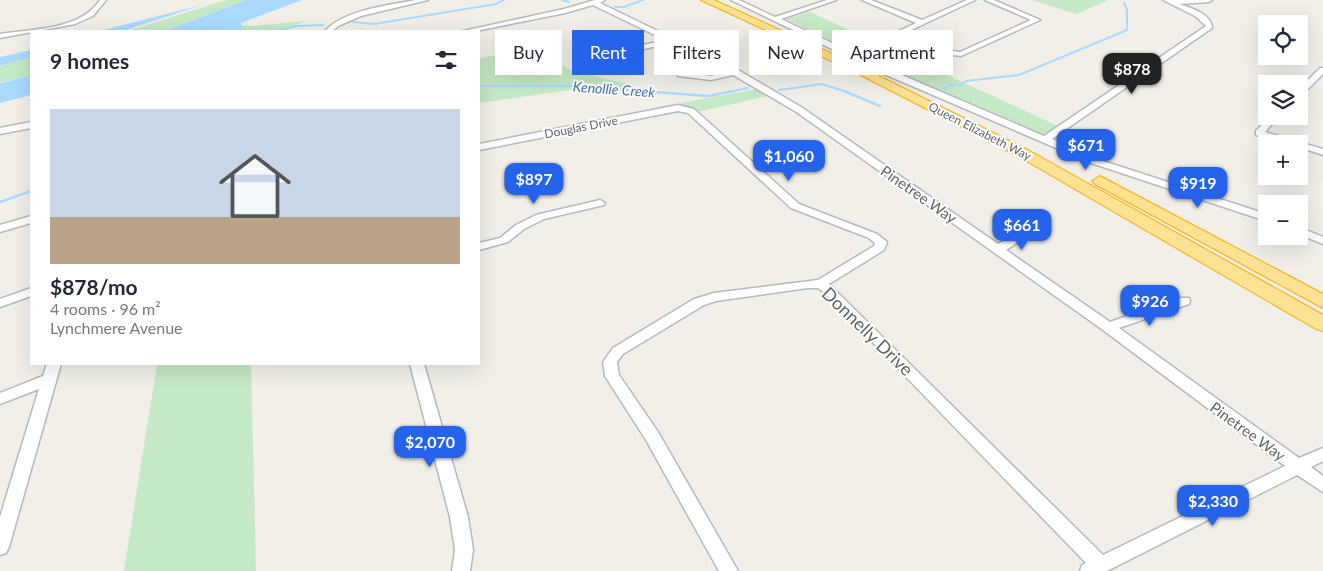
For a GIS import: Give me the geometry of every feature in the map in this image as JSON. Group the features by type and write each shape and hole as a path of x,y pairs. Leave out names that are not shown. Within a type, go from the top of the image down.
{"highway":[{"name":"Queen Elizabeth Way","path":"706,0 847,64 1006,144 1319,317"},
{"name":"Queen Elizabeth Way","path":"718,0 828,49 1023,141 1319,317"}],"street":[{"path":"37,30 90,16 100,7 103,0"},
{"path":"329,30 347,19 425,0"},
{"path":"472,30 602,0"},
{"path":"734,0 880,70 1045,140 1116,169 1258,215"},
{"path":"775,19 833,0"},
{"path":"865,0 920,22"},
{"path":"972,0 901,32 945,52 961,54 1038,20 988,0"},
{"path":"1167,1 1209,0"},
{"path":"1045,140 1210,27 1206,20 1167,1"},
{"name":"Pinetree Way","path":"595,3 654,32"},
{"path":"0,36 30,31"},
{"path":"1308,84 1323,70"},
{"name":"Pinetree Way","path":"739,74 798,109 999,249 1323,485"},
{"path":"687,75 704,78 720,75"},
{"name":"Douglas Drive","path":"480,148 684,109 695,114 796,206 872,236 881,242 880,248 821,284"},
{"path":"0,131 30,125"},
{"path":"1266,125 1259,132 1269,135"},
{"path":"1308,147 1323,152"},
{"path":"480,247 504,240 520,227 540,217 600,203"},
{"path":"0,229 30,219"},
{"path":"999,249 1030,230"},
{"path":"1308,234 1323,241"},
{"name":"Donnelly Drive","path":"729,571 652,436 612,376 610,362 618,352 699,302 714,297 808,284 821,284 1095,568"},
{"path":"0,302 30,292"},
{"path":"1108,327 1184,301"},
{"path":"418,365 459,517 464,550 461,571"},
{"path":"0,399 52,371"},
{"path":"0,547 7,504 52,371"},
{"path":"1095,568 1323,454"}],"green space":[{"path":"226,0 245,0 168,30 130,30"},
{"path":"1032,0 1108,0 1076,14"},
{"path":"810,12 849,30 832,30 832,41 822,36 822,30 809,30 786,19"},
{"path":"306,21 288,30 233,30 241,28 240,25 251,26"},
{"path":"495,56 495,75 562,75 562,66 572,70 572,75 589,75 631,85 633,89 614,93 569,90 480,103 480,58"},
{"path":"30,57 30,75 0,82 0,66"},
{"path":"904,75 947,75 1058,126 1048,133 1041,133"},
{"path":"757,89 768,96 693,113 680,103"},
{"path":"157,365 251,365 256,571 124,571"}],"water":[{"path":"245,0 302,0 241,23 242,28 233,30 168,30"},
{"path":"202,5 126,30 103,30"},
{"path":"30,50 30,57 0,66 0,57"},
{"path":"30,75 30,95 0,103 0,83"}],"waterway":[{"path":"353,22 374,24 496,4 504,0"},
{"path":"562,0 569,2"},
{"path":"615,7 624,7 643,0"},
{"name":"Kenollie Creek","path":"944,89 949,85 962,85 966,81 1019,75 1127,30 1127,10 1124,3"},
{"path":"279,30 297,26 323,25"},
{"path":"233,29 240,30"},
{"name":"Kenollie Creek","path":"779,90 822,84 844,91"},
{"name":"Kenollie Creek","path":"480,86 581,86 657,92"},
{"name":"Kenollie Creek","path":"728,92 748,88"},
{"name":"Kenollie Creek","path":"641,91 708,96 734,91"},
{"name":"Kenollie Creek","path":"844,91 880,106"},
{"name":"Kenollie Creek","path":"0,202 30,191"}]}
